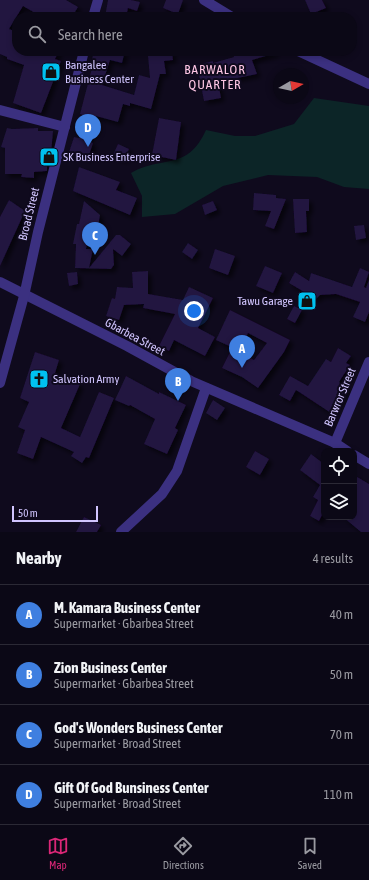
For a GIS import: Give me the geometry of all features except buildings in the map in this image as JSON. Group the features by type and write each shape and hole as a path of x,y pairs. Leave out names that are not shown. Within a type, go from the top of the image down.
{"street":[{"path":"94,12 98,0"},
{"path":"204,0 224,12"},
{"name":"Broad Street","path":"0,383 24,296 38,232 83,56"},
{"path":"309,56 369,84"},
{"path":"0,110 65,126"},
{"name":"Gbarbea Street","path":"0,282 24,296 127,346 206,388 335,443 342,448"},
{"name":"Barwror Street","path":"335,443 369,362"},
{"path":"121,532 162,494 177,471 206,388"},
{"path":"357,457 369,464"}],"green space":[{"path":"314,98 369,106 369,189 344,187 317,177 268,175 223,186 175,214 142,217 142,196 131,173 142,168 182,157 191,152 199,143 206,130 235,136 255,136 294,124"}],"place":[{"name":"Bangalee Business Center","path":"51,72"},
{"name":"Gift Of God Bunsiness Center","path":"88,147"},
{"name":"SK Business Enterprise","path":"49,157"},
{"name":"God's Wonders Business Center","path":"95,255"},
{"name":"Tawu Garage","path":"307,301"},
{"name":"M. Kamara Business Center","path":"242,368"},
{"name":"Salvation Army","path":"39,379"},
{"name":"Zion Business Center","path":"178,401"}],"district":[{"name":"BARWALOR QUARTER","path":"215,76"}]}
